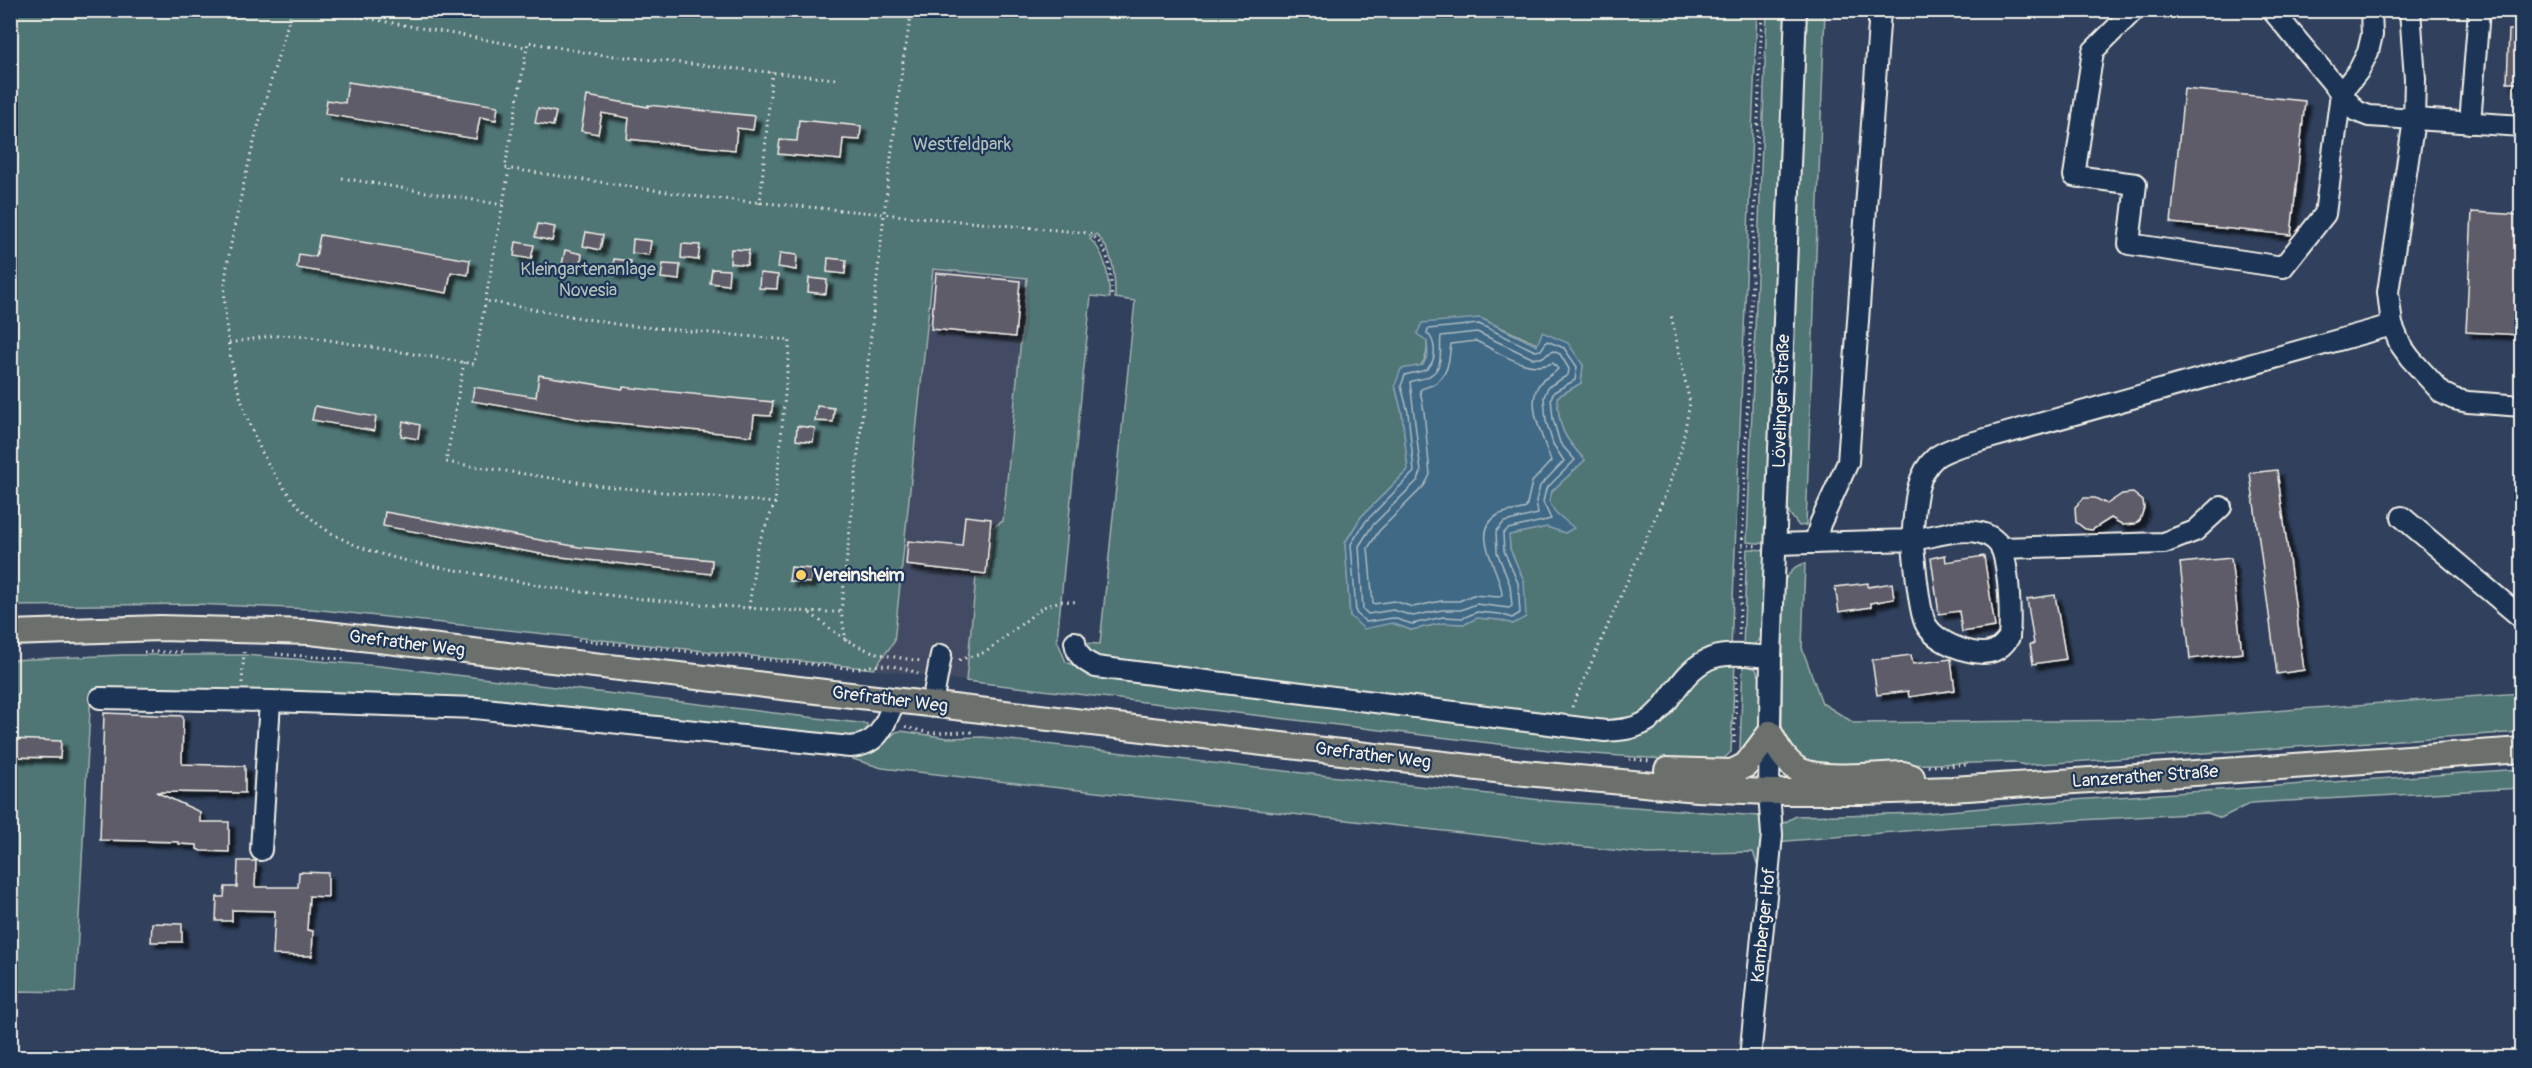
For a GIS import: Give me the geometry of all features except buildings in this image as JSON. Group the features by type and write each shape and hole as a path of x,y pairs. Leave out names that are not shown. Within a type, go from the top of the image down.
{"main road":[{"name":"Grefrather Weg","path":"10,633 160,628 310,632 891,710 932,704 1504,771 1621,783 1769,792"},
{"path":"1504,771 1527,759 1697,772 1731,772 1746,765 1763,742 1800,770 1818,776 1903,774 1952,789"},
{"name":"Lanzerather Straße","path":"1769,792 1952,789 2522,750"}],"street":[{"name":"Lövelinger Straße","path":"1769,792 1763,742 1771,657 1796,10"},
{"path":"1815,543 1820,524 1848,462 1880,10"},
{"path":"2134,10 2093,51 2074,176 2136,184 2129,243 2283,267 2325,214 2341,93 2359,70 2368,52 2372,35 2371,10"},
{"path":"2272,10 2356,111 2369,116 2522,126"},
{"path":"2410,10 2415,79 2414,120 2388,292 2392,324 2400,344 2410,358 2442,393 2468,402 2522,406"},
{"path":"2470,123 2479,10"},
{"path":"1776,544 1912,540 1961,532 1980,532 1992,537 2001,548 2005,562 2009,637 2002,648 1987,654 1970,651 1944,641 1932,633 1924,621 1912,540 1917,489 1925,468 1936,456 1979,440 2392,324"},
{"path":"2001,548 2164,543 2195,531 2221,507"},
{"path":"2402,517 2522,618"},
{"path":"1075,642 1076,651 1084,661 1096,667 1605,731 1627,730 1643,724 1656,713 1683,677 1699,665 1717,656 1771,657"},
{"path":"932,704 940,659"},
{"path":"100,698 242,700 499,710 850,747 870,743 891,710"},
{"path":"261,850 270,701"},
{"name":"Kamberger Hof","path":"1750,1058 1772,835 1769,792"}],"path":[{"path":"292,10 246,170 228,258 224,305 229,343 241,398 256,440 276,477 306,513 330,533 360,548 408,560 535,585 645,600 808,612 841,612"},
{"path":"321,10 527,47"},
{"path":"846,641 841,612 884,214 903,61 912,10"},
{"path":"1762,10 1734,747 1738,752 1763,742"},
{"path":"836,79 594,54 528,42 505,168 624,187 760,204 1088,233 1098,239 1105,249 1110,268 1112,298"},
{"path":"760,204 772,72"},
{"path":"229,343 271,336 298,335 474,364 510,169"},
{"path":"342,178 503,205"},
{"path":"486,301 621,325 790,340 775,503 757,547 749,608"},
{"path":"1566,726 1598,646 1666,493 1684,440 1690,404 1671,315"},
{"path":"464,362 446,462 603,486 775,503"},
{"path":"808,612 846,641 862,650 887,657 940,659 967,658 986,651 1044,607 1060,601 1079,602"},
{"path":"144,652 188,652"},
{"path":"242,700 244,652 255,653"},
{"path":"266,653 345,659"},
{"path":"891,710 926,733 977,732"},
{"path":"1626,759 1658,761"}],"shaded area":[{"path":"932,269 1027,278 1003,522 993,527 988,578 976,577 966,681 874,669 894,642"}],"green space":[{"path":"10,11 1757,11 1731,648 1706,652 1688,662 1645,713 1639,717 1626,721 1603,723 1096,658 1085,650 1084,643 1100,644 1135,301 1115,298 1114,272 1110,256 1096,234 1090,239 1103,259 1110,298 1091,296 1057,640 1066,662 1096,674 1629,737 1665,703 1707,670 1721,664 1735,662 1731,752 1719,763 1566,752 966,681 976,577 988,578 993,527 1003,521 1027,278 933,269 894,642 874,669 312,609 195,604 11,606","holes":["1480,318 1583,365 1581,383 1557,397 1559,417 1564,432 1585,460 1552,491 1549,502 1555,512 1573,528 1565,533 1547,527 1509,535 1510,549 1524,581 1513,624 1500,620 1477,618 1465,624 1443,623 1411,630 1392,623 1350,616 1345,543 1361,517 1408,470 1402,413 1395,385 1423,363 1426,357 1427,341"]},
{"path":"1767,11 1788,11 1768,544 1747,542"},
{"path":"1805,11 1825,11 1806,525 1799,526 1789,513 1786,500"},
{"path":"1747,549 1768,550 1765,631 1757,643 1743,647"},
{"path":"1805,563 1802,648 1822,703 1854,723 2149,720 2521,693 2521,732 2024,765 2013,762 1816,767 1806,765 1782,736 1783,582 1795,567"},
{"path":"122,655 245,655 380,666 867,724 866,734 852,741 272,693 91,691 75,992 16,991 17,1024 14,1057 11,1057 10,660"},
{"path":"1743,663 1756,669 1762,682 1759,734 1751,750 1740,749"},
{"path":"896,732 948,738 983,737 1550,801 1760,816 1766,827 1762,878 1753,852 1648,854 882,768 840,755 876,750"},
{"path":"2521,769 2521,788 2251,803 2221,818 2208,813 1952,827 1776,842 1782,824 1796,816 1926,813 2073,800"}],"water":[{"path":"1480,318 1537,346 1542,332 1568,343 1583,365 1581,383 1557,397 1559,417 1564,432 1585,460 1552,491 1549,501 1555,512 1574,528 1565,533 1547,527 1509,535 1510,549 1524,581 1526,617 1513,624 1500,620 1477,618 1465,624 1443,623 1411,630 1392,623 1364,629 1350,616 1345,543 1361,517 1408,470 1402,413 1395,385 1401,369 1423,365 1428,354 1427,341 1417,334 1422,323"}],"place":[{"name":"Vereinsheim","path":"801,575"}],"park label":[{"name":"Westfeldpark","path":"962,144"},
{"name":"Kleingartenanlage Novesia","path":"588,279"}]}
